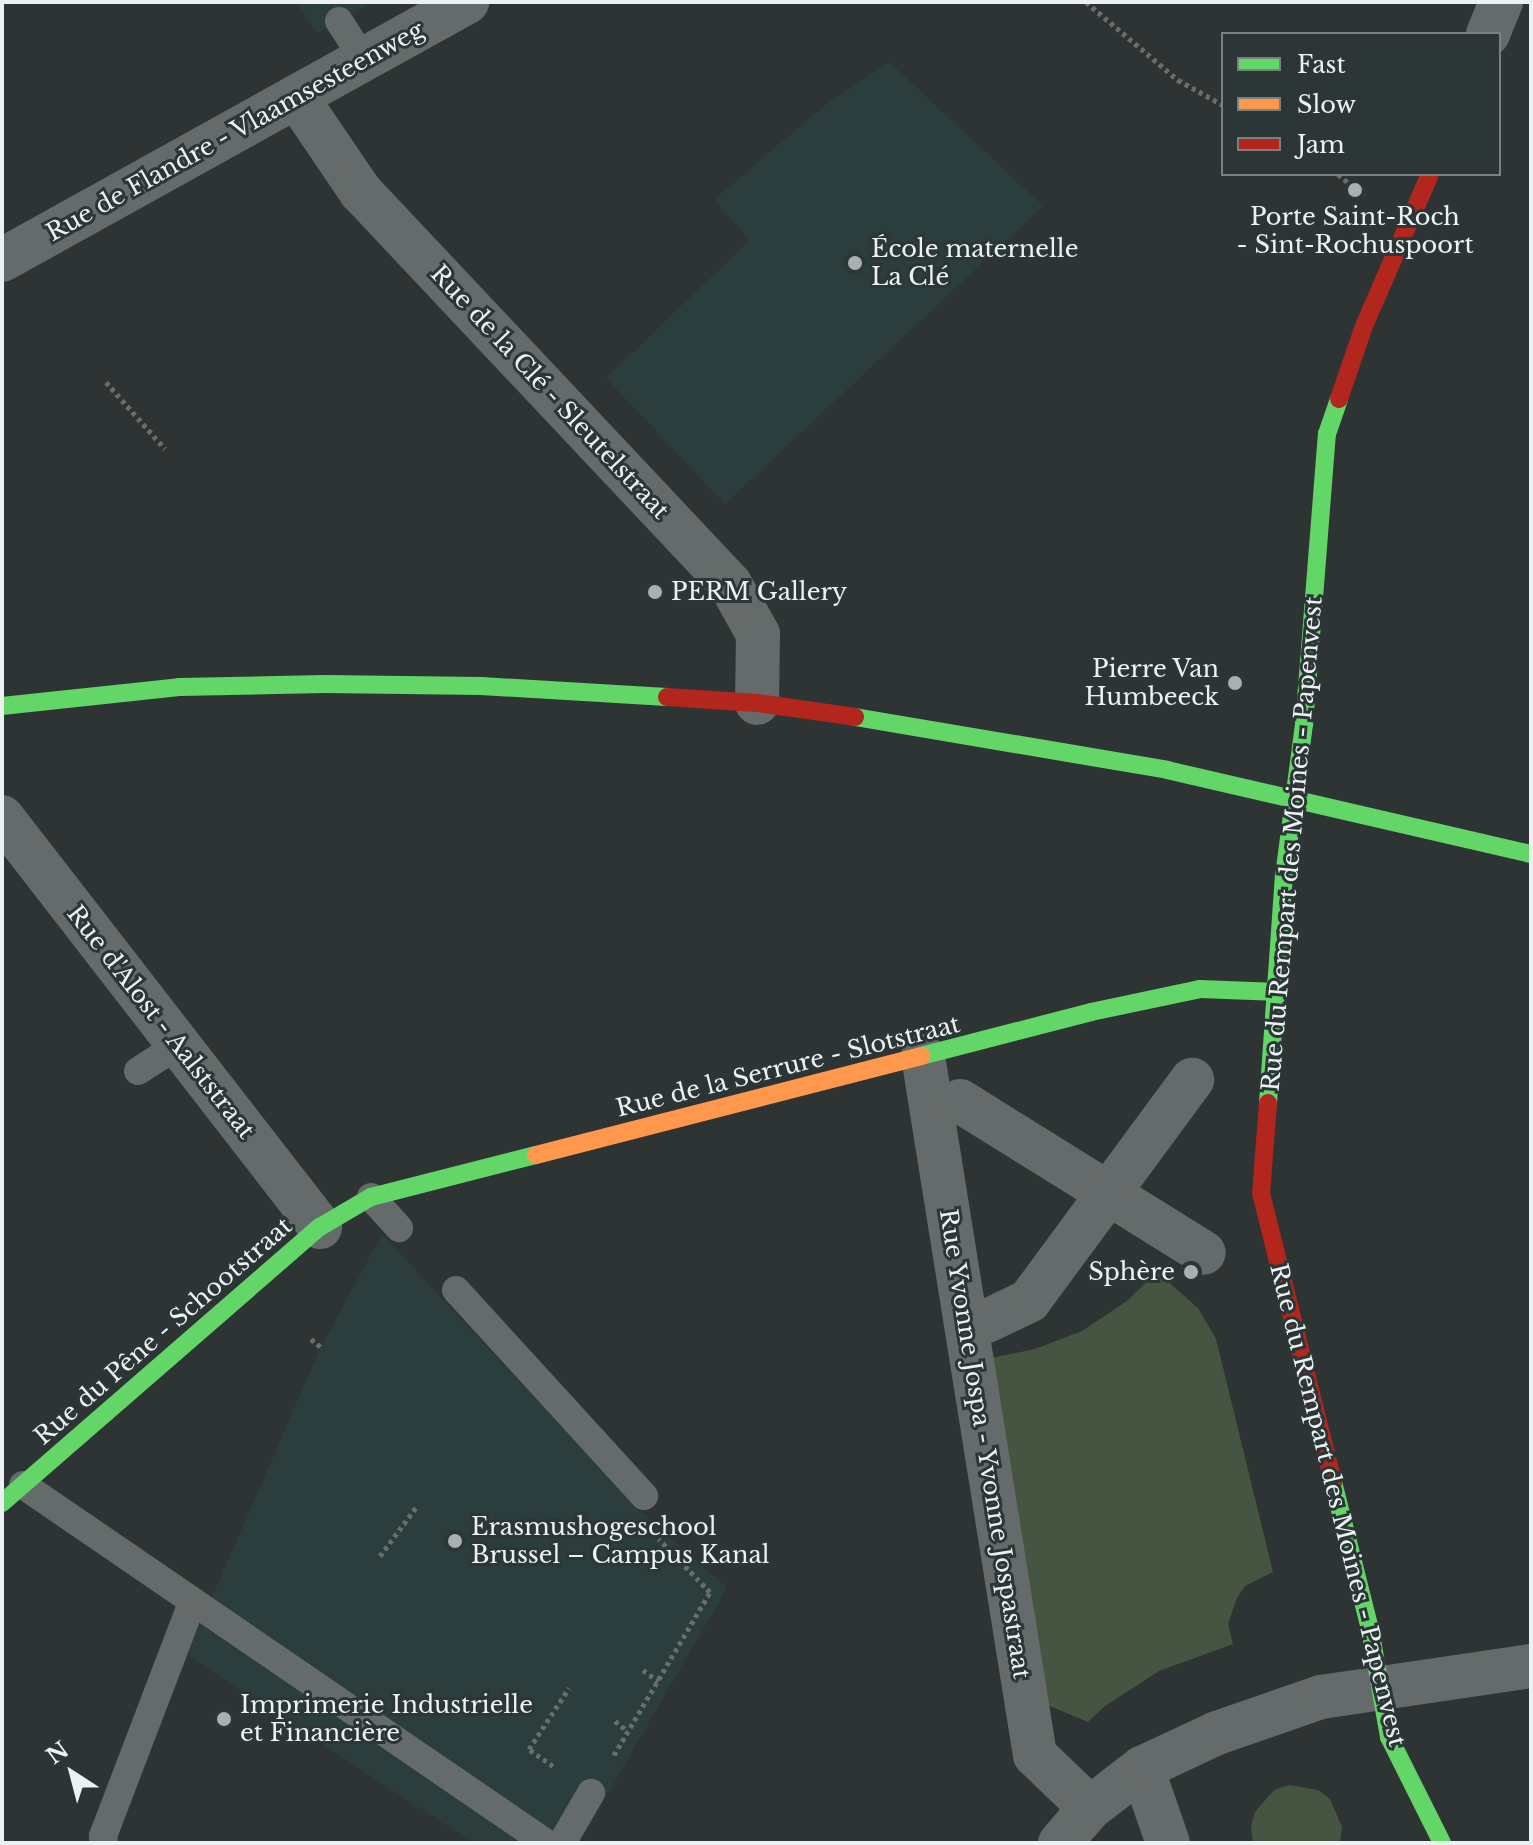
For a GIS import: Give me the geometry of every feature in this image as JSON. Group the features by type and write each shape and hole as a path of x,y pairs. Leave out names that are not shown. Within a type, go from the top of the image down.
{"street":[{"name":"Rue de Flandre - Vlaamsesteenweg","path":"2,260 467,2"},
{"path":"1489,32 1501,2"},
{"name":"Rue de la Clé - Sleutelstraat","path":"297,98 361,192 730,584 758,634 757,703"},
{"name":"Rue du Rempart des Moines - Papenvest","path":"1429,176 1364,326 1327,434 1311,654 1284,876 1261,1193 1370,1629 1389,1737 1442,1843"},
{"path":"2,706 179,687 325,684 510,687 757,703 977,736 1167,770 1531,854"},
{"name":"Rue d'Alost - Aalststraat","path":"2,817 320,1227"},
{"name":"Rue de la Serrure - Slotstraat","path":"320,1227 371,1197 1091,1012 1200,989 1277,992"},
{"name":"Rue Yvonne Jospa - Yvonne Jospastraat","path":"923,1056 1035,1755 1090,1808"},
{"path":"987,1321 1029,1301 1192,1080"},
{"path":"960,1101 1204,1253"},
{"name":"Rue du Pêne - Schootstraat","path":"12,1494 320,1227"},
{"path":"1060,1843 1090,1808 1142,1768 1217,1733 1321,1697 1531,1666"},
{"path":"1142,1768 1168,1843"}],"lane":[{"path":"339,21 364,60"},
{"path":"138,1071 177,1046"},
{"path":"371,1197 399,1228"},
{"path":"456,1290 644,1496"},
{"path":"12,1494 192,1603 546,1843"},
{"path":"104,1843 103,1836 192,1603"},
{"path":"562,1843 586,1789"}],"path":[{"path":"1086,2 1178,80 1221,104"},
{"path":"106,382 165,449"},
{"path":"311,1339 321,1347"},
{"path":"380,1556 417,1506"},
{"path":"569,1688 529,1749 586,1789 628,1731 710,1592 656,1536"},
{"path":"643,1670 658,1681"},
{"path":"615,1721 628,1731"}],"shaded area":[{"path":"296,2 372,2 318,33"},
{"name":"École maternelle La Clé","path":"889,62 1043,206 725,504 606,378 750,240 714,200 820,109"},
{"name":"Erasmushogeschool Brussel – Campus Kanal","path":"382,1234 638,1509 727,1588 579,1843 473,1843 187,1655 321,1347"}],"green space":[{"path":"1157,1272 1198,1308 1216,1339 1273,1572 1245,1586 1237,1598 1228,1624 1233,1644 1159,1671 1105,1706 1088,1722 1045,1704 991,1358 1035,1349 1082,1331 1127,1301"},
{"path":"1289,1785 1318,1790 1330,1799 1342,1827 1340,1843 1253,1843 1251,1826 1255,1812 1274,1790"}],"traffic: fast":[{"path":"1268,1103 1284,876 1304,725 1327,434 1339,399"},
{"path":"2,706 179,687 325,684 481,686 667,697"},
{"path":"855,717 1167,770 1531,854"},
{"path":"921,1056 1091,1012 1200,989 1277,992"},
{"path":"2,1503 320,1227 371,1197 536,1155"},
{"path":"1333,1482 1370,1629 1389,1737 1442,1843"}],"traffic: slow":[{"path":"536,1155 921,1056"}],"traffic: jam":[{"path":"1339,399 1364,326 1429,176"},
{"path":"667,697 757,703 855,717"},
{"path":"1268,1103 1261,1193 1333,1482"}],"place":[{"name":"Porte Saint-Roch - Sint-Rochuspoort","path":"1355,190"},
{"name":"École maternelle La Clé","path":"855,263"},
{"name":"PERM Gallery","path":"655,592"},
{"name":"Pierre Van Humbeeck","path":"1235,683"},
{"name":"Sphère","path":"1191,1272"},
{"name":"Erasmushogeschool Brussel – Campus Kanal","path":"455,1541"},
{"name":"Imprimerie Industrielle et Financière","path":"224,1719"}]}
